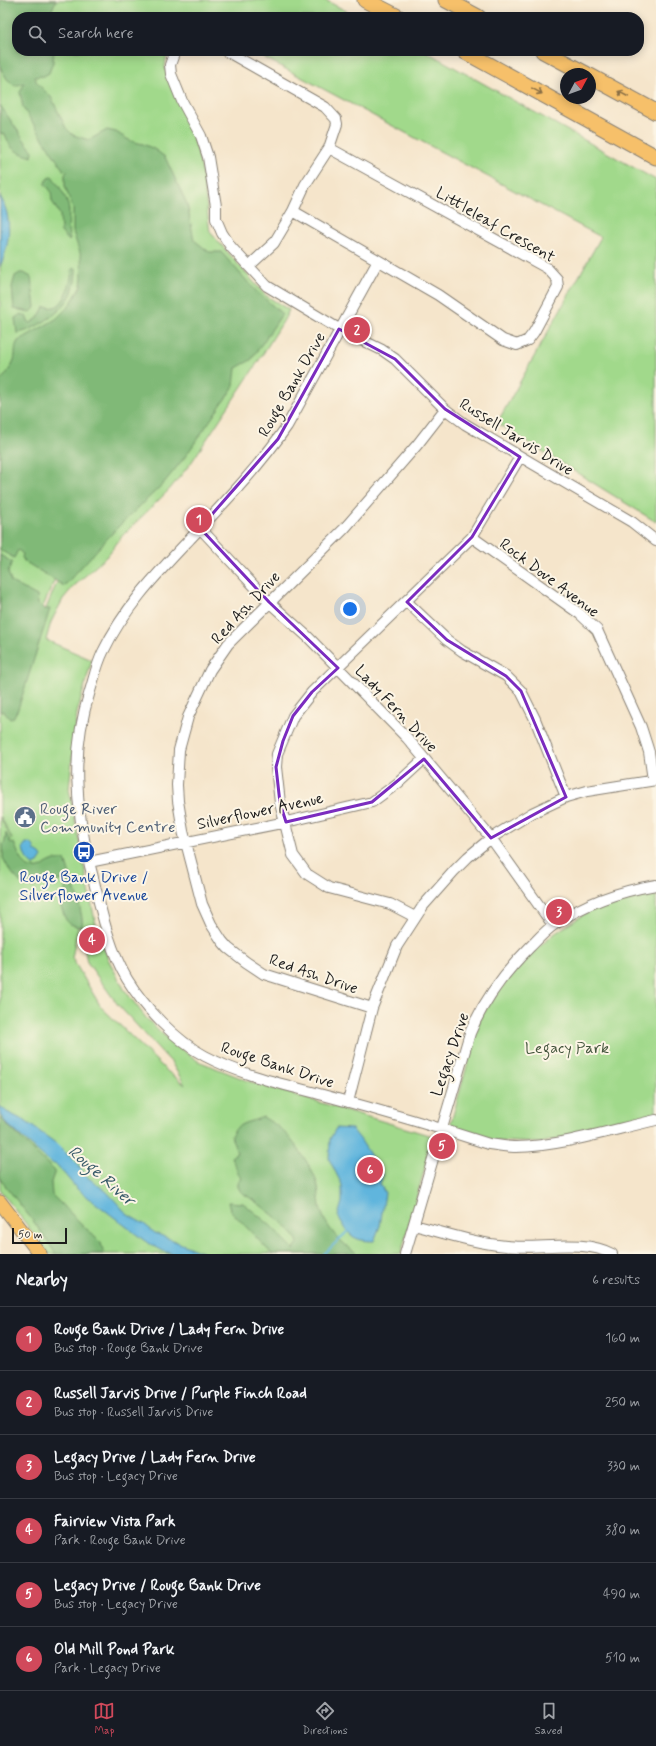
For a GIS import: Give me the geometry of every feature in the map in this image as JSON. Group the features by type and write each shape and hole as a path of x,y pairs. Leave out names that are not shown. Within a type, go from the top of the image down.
{"highway":[{"path":"365,0 388,12"},
{"path":"446,0 469,12"},
{"path":"473,56 656,157"},
{"path":"552,56 575,68"},
{"path":"596,79 656,112"}],"main road":[{"path":"0,1202 35,1252"}],"street":[{"name":"Russell Jarvis Drive","path":"173,56 170,65 171,74 182,101 202,136 208,157 216,206 216,219 230,247 267,286 339,329 382,350 395,359 445,409 465,424 632,522 656,541"},
{"path":"235,56 325,107 336,119 337,124 329,148 305,185 293,211 274,243 249,266"},
{"name":"Littleleaf Crescent","path":"293,211 438,295 502,340 517,345 528,340 534,332 558,287 557,279 547,268 329,148"},
{"name":"Rouge Bank Drive","path":"378,261 281,434 267,454 143,589 128,610 103,652 84,706 76,769 83,838 112,949 144,1004 164,1025 202,1055 223,1065 254,1076 489,1144 516,1147 561,1142 656,1120"},
{"name":"Red Ash Drive","path":"372,1008 264,974 253,968 228,948 211,924 202,904 186,841 178,801 177,785 179,750 188,717 210,670 228,644 353,519 417,445 445,409"},
{"path":"414,917 390,904 329,888 307,874 292,855 286,822 280,803 276,782 277,754 293,716 312,692 472,537 520,457"},
{"name":"Lady Fern Drive","path":"200,528 269,602 308,637 407,738 492,838 553,925"},
{"name":"Rock Dove Avenue","path":"472,537 580,614 597,630 641,727 649,752 654,780"},
{"path":"406,602 447,640 462,651 506,676 521,692 533,713 566,797"},
{"name":"Silverflower Avenue","path":"89,862 186,841 286,822 372,802 398,783 424,758"},
{"path":"348,1102 372,1008 397,946 414,917 468,857 492,838 532,813 566,797 587,791 654,780"},
{"name":"Legacy Drive","path":"405,1254 459,1067 478,1013 493,990 512,965 553,925 572,913 610,896 630,889 656,885"},
{"path":"414,1225 487,1244 508,1246 575,1246 598,1249 612,1254"}],"highlighted area":[{"path":"339,329 395,359 445,409 520,457 472,537 407,602 447,640 506,676 521,691 566,797 491,838 424,759 372,802 286,822 280,803 276,767 283,741 293,716 312,692 338,668 269,602 200,528 278,439"}],"green space":[{"path":"0,0 325,0 348,12 12,12 12,56 166,56 165,68 193,133 202,170 210,232 265,295 289,310 256,365 191,463 169,490 123,535 107,556 73,587 63,599 51,622 46,640 92,660 77,713 69,789 95,921 108,959 124,989 146,1018 171,1042 198,1061 251,1082 432,1136 432,1142 401,1254 49,1254 0,1190 0,817 12,839 0,815","holes":["59,570 60,575 34,637 35,625","72,883 87,962 118,1005 171,1062 185,1085 167,1071 101,1007 72,958 78,928 73,905"]},
{"path":"0,0 56,0 51,12 12,12 12,56 54,56 49,73 44,76 35,77 37,83 51,97 66,128 73,135 89,140 107,130 116,132 127,139 154,149 165,157 187,204 194,240 209,252 221,252 255,290 282,314 251,360 236,368 234,386 185,457 163,484 117,528 64,586 24,561 22,557 23,554 18,550 14,558 0,550 0,381 13,363 18,341 56,319 70,305 81,286 82,277 81,256 73,232 73,209 65,186 65,174 67,172 66,170 64,171 23,108 20,92 24,83 15,86 7,79 0,67"},
{"path":"261,56 434,56 656,180 656,522 497,423 601,237"},
{"path":"0,105 33,151 32,157 12,148 5,134 0,133"},
{"path":"52,176 63,192 67,201 69,211 69,241 61,232 60,215 52,201 51,191 45,184 46,180"},
{"path":"76,268 76,277 72,293 64,305 42,323 28,330 17,333 15,318 21,314 26,316 28,321 31,323 38,318 44,307 54,307 62,301 68,291 72,269"},
{"path":"20,273 24,273 31,277 35,307 31,312 14,309 12,287 15,276"},
{"path":"0,555 12,562 8,572 11,582 37,596 38,604 44,609 50,609 18,709 13,718 10,719 3,711 0,712"},
{"path":"6,833 11,843 14,843 21,860 28,867 39,868 53,860 65,860 79,904 82,926 79,927 70,924 66,920 59,902 65,901 68,898 64,880 58,881 48,877 44,882 32,888 28,884 22,884 10,871 3,858 3,844"},
{"name":"Legacy Park","path":"656,892 656,1115 541,1143 494,1141 455,1130 450,1126 481,1016 505,983 526,958 554,934 589,911 630,896"},
{"path":"263,1117 282,1130 300,1151 317,1183 322,1215 334,1234 358,1254 272,1254 230,1210 228,1202 243,1203 270,1225 295,1250 294,1248 298,1243 295,1237 282,1222 241,1192 238,1187 238,1181 241,1179 231,1157 237,1153 231,1136 241,1125"},
{"path":"0,1118 55,1171 51,1182 52,1195 101,1243 104,1254 56,1254 37,1226 0,1179"}],"water":[{"path":"0,196 7,213 9,231 6,249 0,267"},
{"path":"26,843 33,845 35,851 42,857 38,863 33,865 26,857 23,847"},
{"path":"0,1106 7,1112 25,1121 57,1144 77,1164 86,1176 107,1192 128,1215 144,1224 155,1233 206,1254 173,1254 163,1251 145,1241 76,1188 57,1165 51,1163 7,1124 0,1115"},
{"path":"336,1128 352,1129 383,1175 380,1184 385,1193 380,1226 374,1241 361,1240 352,1236 338,1216 342,1202 342,1185 329,1159 330,1139"}],"waterway":[{"path":"324,1254 348,1231"}],"place":[{"name":"Russell Jarvis Drive / Purple Finch Road","path":"357,330"},
{"name":"Rouge Bank Drive / Lady Fern Drive","path":"199,520"},
{"name":"Rouge River Community Centre","path":"25,817"},
{"name":"Rouge Bank Drive / Silverflower Avenue","path":"84,852"},
{"name":"Legacy Drive / Lady Fern Drive","path":"559,912"},
{"name":"Fairview Vista Park","path":"92,940"},
{"name":"Legacy Drive / Rouge Bank Drive","path":"442,1146"},
{"name":"Old Mill Pond Park","path":"370,1170"}],"water label":[{"name":"Rouge River","path":"102,1175"}]}
